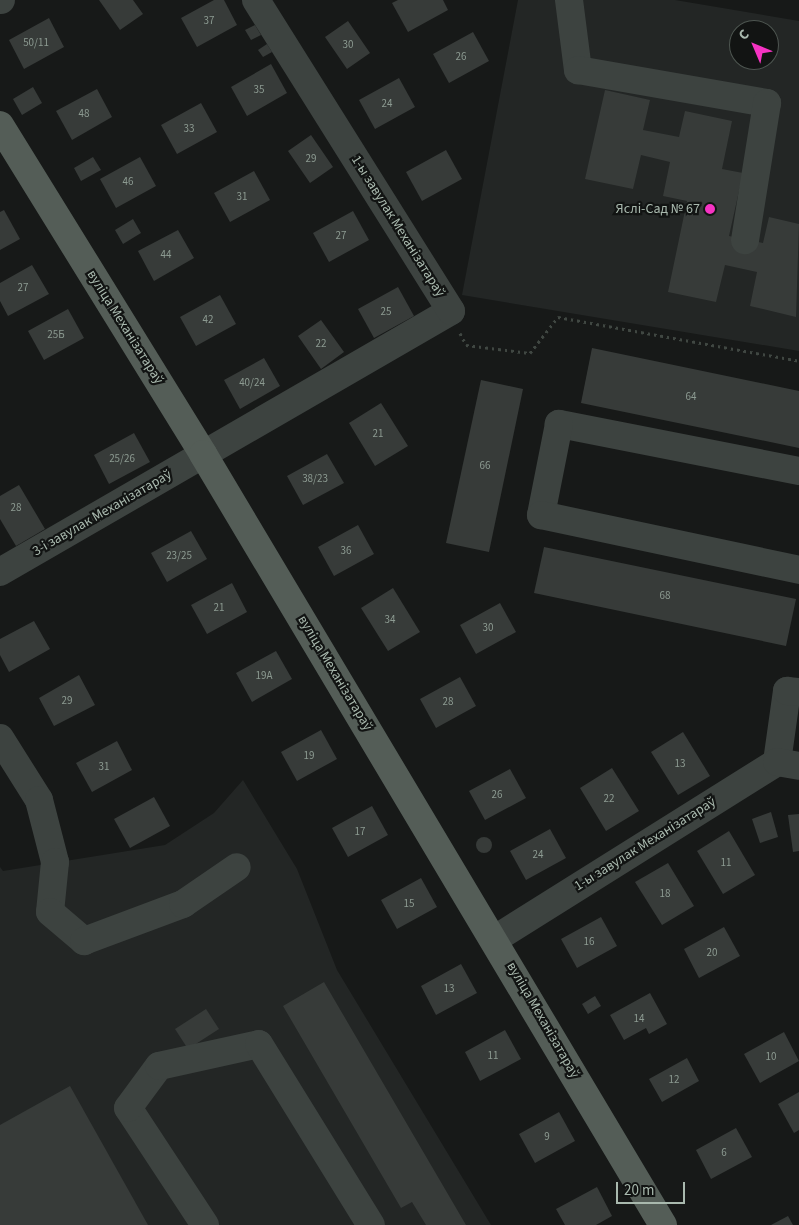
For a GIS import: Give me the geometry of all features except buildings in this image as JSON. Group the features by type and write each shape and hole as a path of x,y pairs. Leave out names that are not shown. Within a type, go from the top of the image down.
{"main road":[{"name":"вуліца Механізатараў","path":"0,125 203,454 495,939 663,1225"}],"street":[{"name":"1-ы завулак Механізатараў","path":"203,454 451,311 256,0"},
{"path":"569,0 578,70 767,103 745,240"},
{"path":"799,471 559,424 541,515 799,570"},
{"name":"3-і завулак Механізатараў","path":"0,572 203,454"},
{"path":"788,764 787,691 799,692"},
{"path":"0,738 39,800 55,862 50,912 84,941 183,904 237,867"},
{"name":"1-ы завулак Механізатараў","path":"495,939 788,764"},
{"path":"205,1225 128,1108 159,1066 260,1044 371,1225"}],"path":[{"path":"466,345 530,353 558,317 799,362"}],"shaded area":[{"path":"518,0 675,0 799,21 799,351 462,295"},
{"path":"243,780 297,869 337,970 491,1225 0,1225 0,867 3,871 165,845 214,813"}],"place":[{"name":"Яслі-Сад № 67","path":"710,209"}]}
